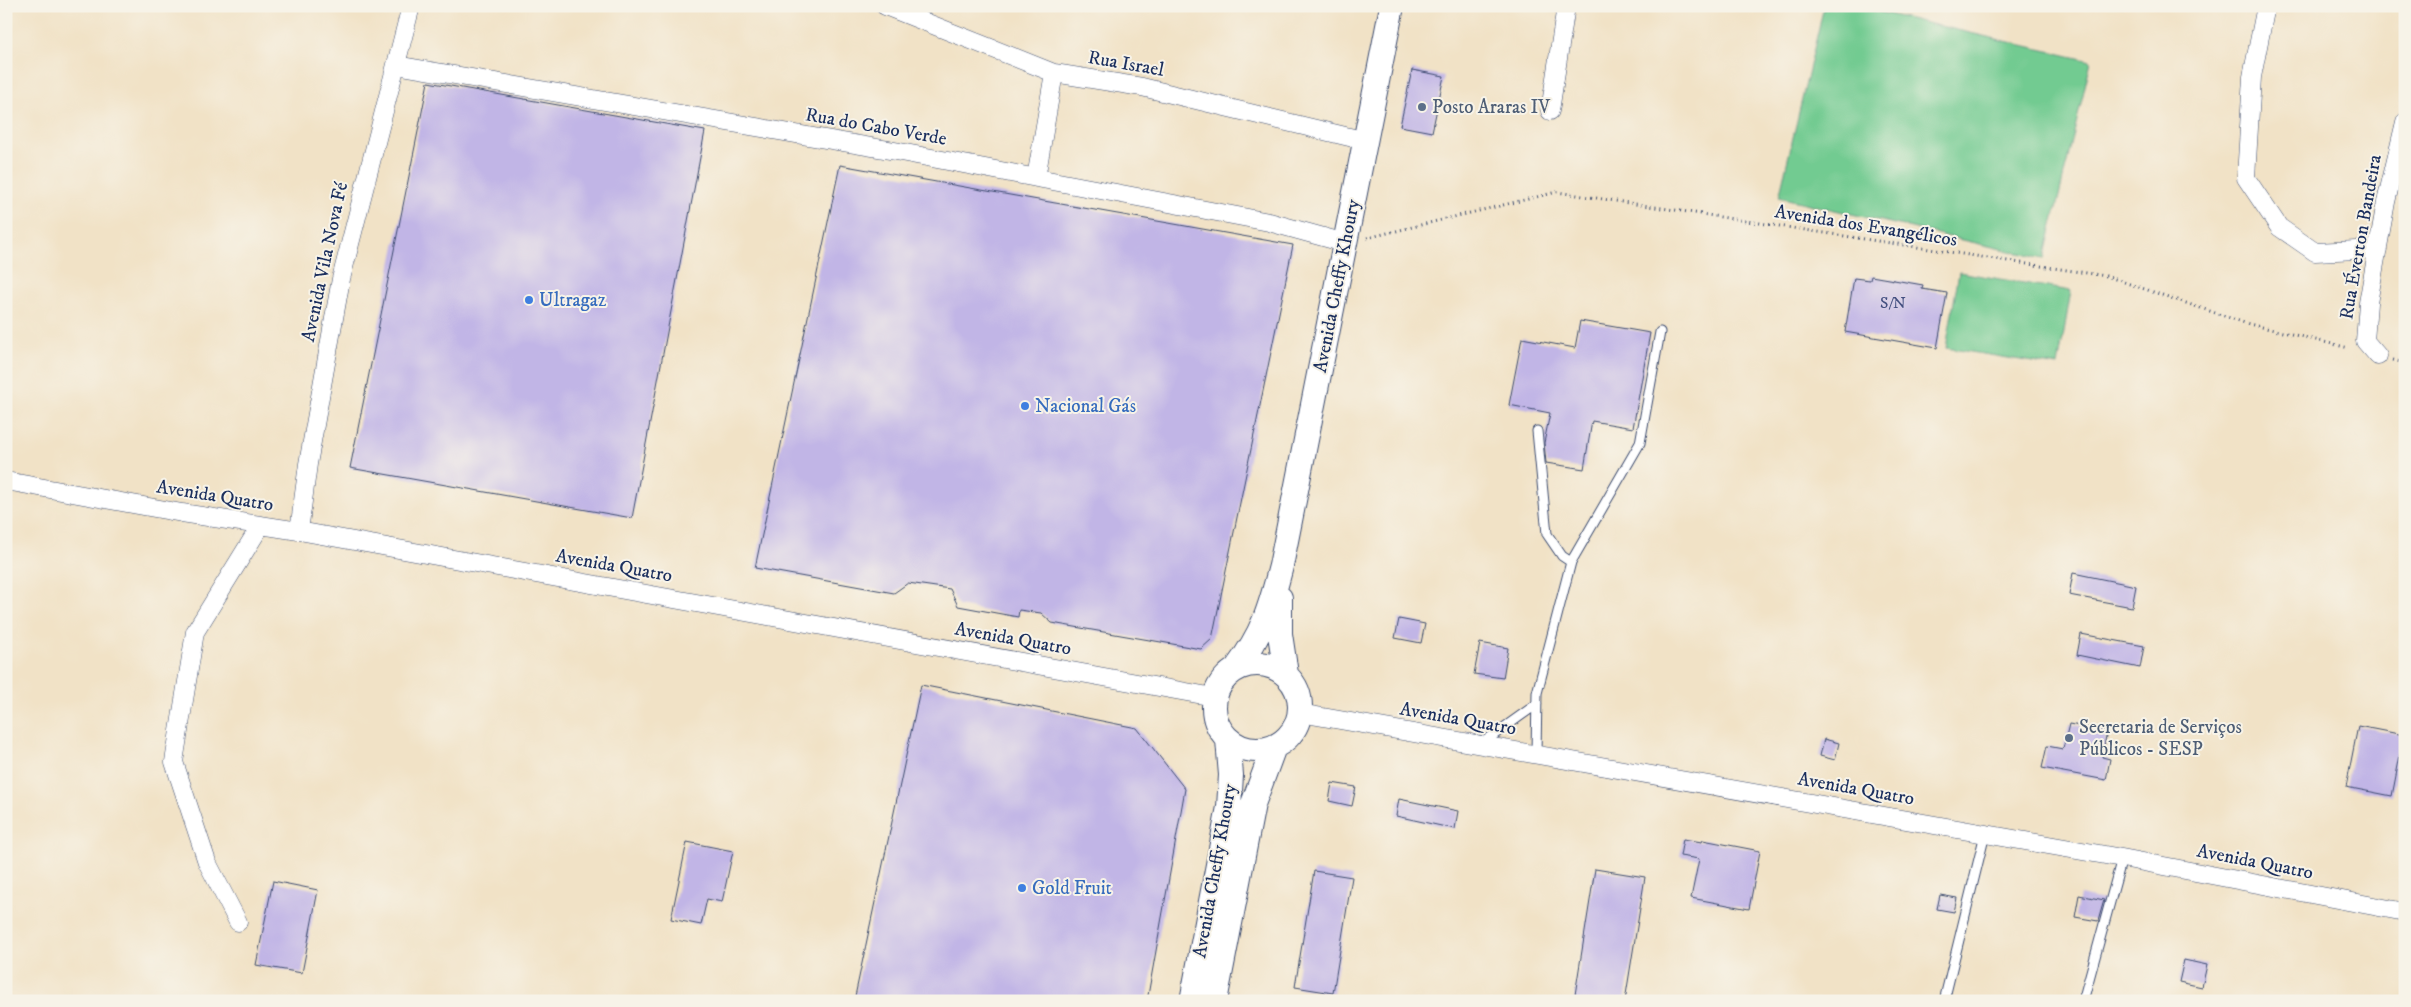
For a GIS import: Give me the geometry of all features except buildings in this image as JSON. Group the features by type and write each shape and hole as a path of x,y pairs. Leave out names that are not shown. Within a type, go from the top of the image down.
{"main road":[{"name":"Avenida Cheffy Khoury","path":"1281,566 1392,6"},
{"path":"1236,668 1247,664 1260,663 1274,666 1286,674 1295,685 1300,699 1300,713 1295,727 1286,739 1274,747 1250,750 1228,740 1218,728 1214,713 1214,697 1222,681 1236,668 1265,622 1281,566"},
{"path":"1281,566 1280,634 1286,674"},
{"name":"Avenida Cheffy Khoury","path":"1192,1001 1228,816 1231,775 1228,740"},
{"name":"Avenida Cheffy Khoury","path":"1215,1001 1253,804 1274,747"}],"street":[{"name":"Avenida Vila Nova Fé","path":"298,531 341,279 411,6"},
{"name":"Rua Israel","path":"885,6 1054,73 1142,87 1366,141"},
{"path":"1550,111 1566,6"},
{"path":"2266,6 2252,77 2246,178 2279,227 2315,252 2378,249"},
{"name":"Rua do Cabo Verde","path":"396,65 895,151 1269,222 1345,243"},
{"path":"1036,178 1054,73"},
{"name":"Rua Éverton Bandeira","path":"2378,356 2366,341 2368,304 2386,202 2405,122"},
{"name":"Avenida Quatro","path":"6,481 182,513 298,531 1214,697"},
{"path":"238,922 207,862 174,762 195,632 261,525"},
{"name":"Avenida Quatro","path":"1300,713 2122,858 2405,912"}],"lane":[{"path":"1536,754 1537,693 1572,562 1640,443 1660,332"},
{"path":"1537,431 1548,534 1562,556 1572,562"},
{"path":"1481,744 1537,704"},
{"path":"1944,1001 1986,834"},
{"path":"2084,1001 2122,858"}],"path":[{"name":"Avenida dos Evangélicos","path":"1345,243 1557,192 2106,276 2245,323 2378,356"}],"green space":[{"path":"1824,6 1854,6 2091,61 2044,259 1779,197"},
{"path":"1959,272 2071,291 2058,366 1946,348"}],"place":[{"name":"Posto Araras IV","path":"1422,107"},
{"name":"Ultragaz","path":"529,300"},
{"name":"Nacional Gás","path":"1025,406"},
{"name":"Secretaria de Serviços Públicos - SESP","path":"2069,738"},
{"name":"Gold Fruit","path":"1022,888"}]}
